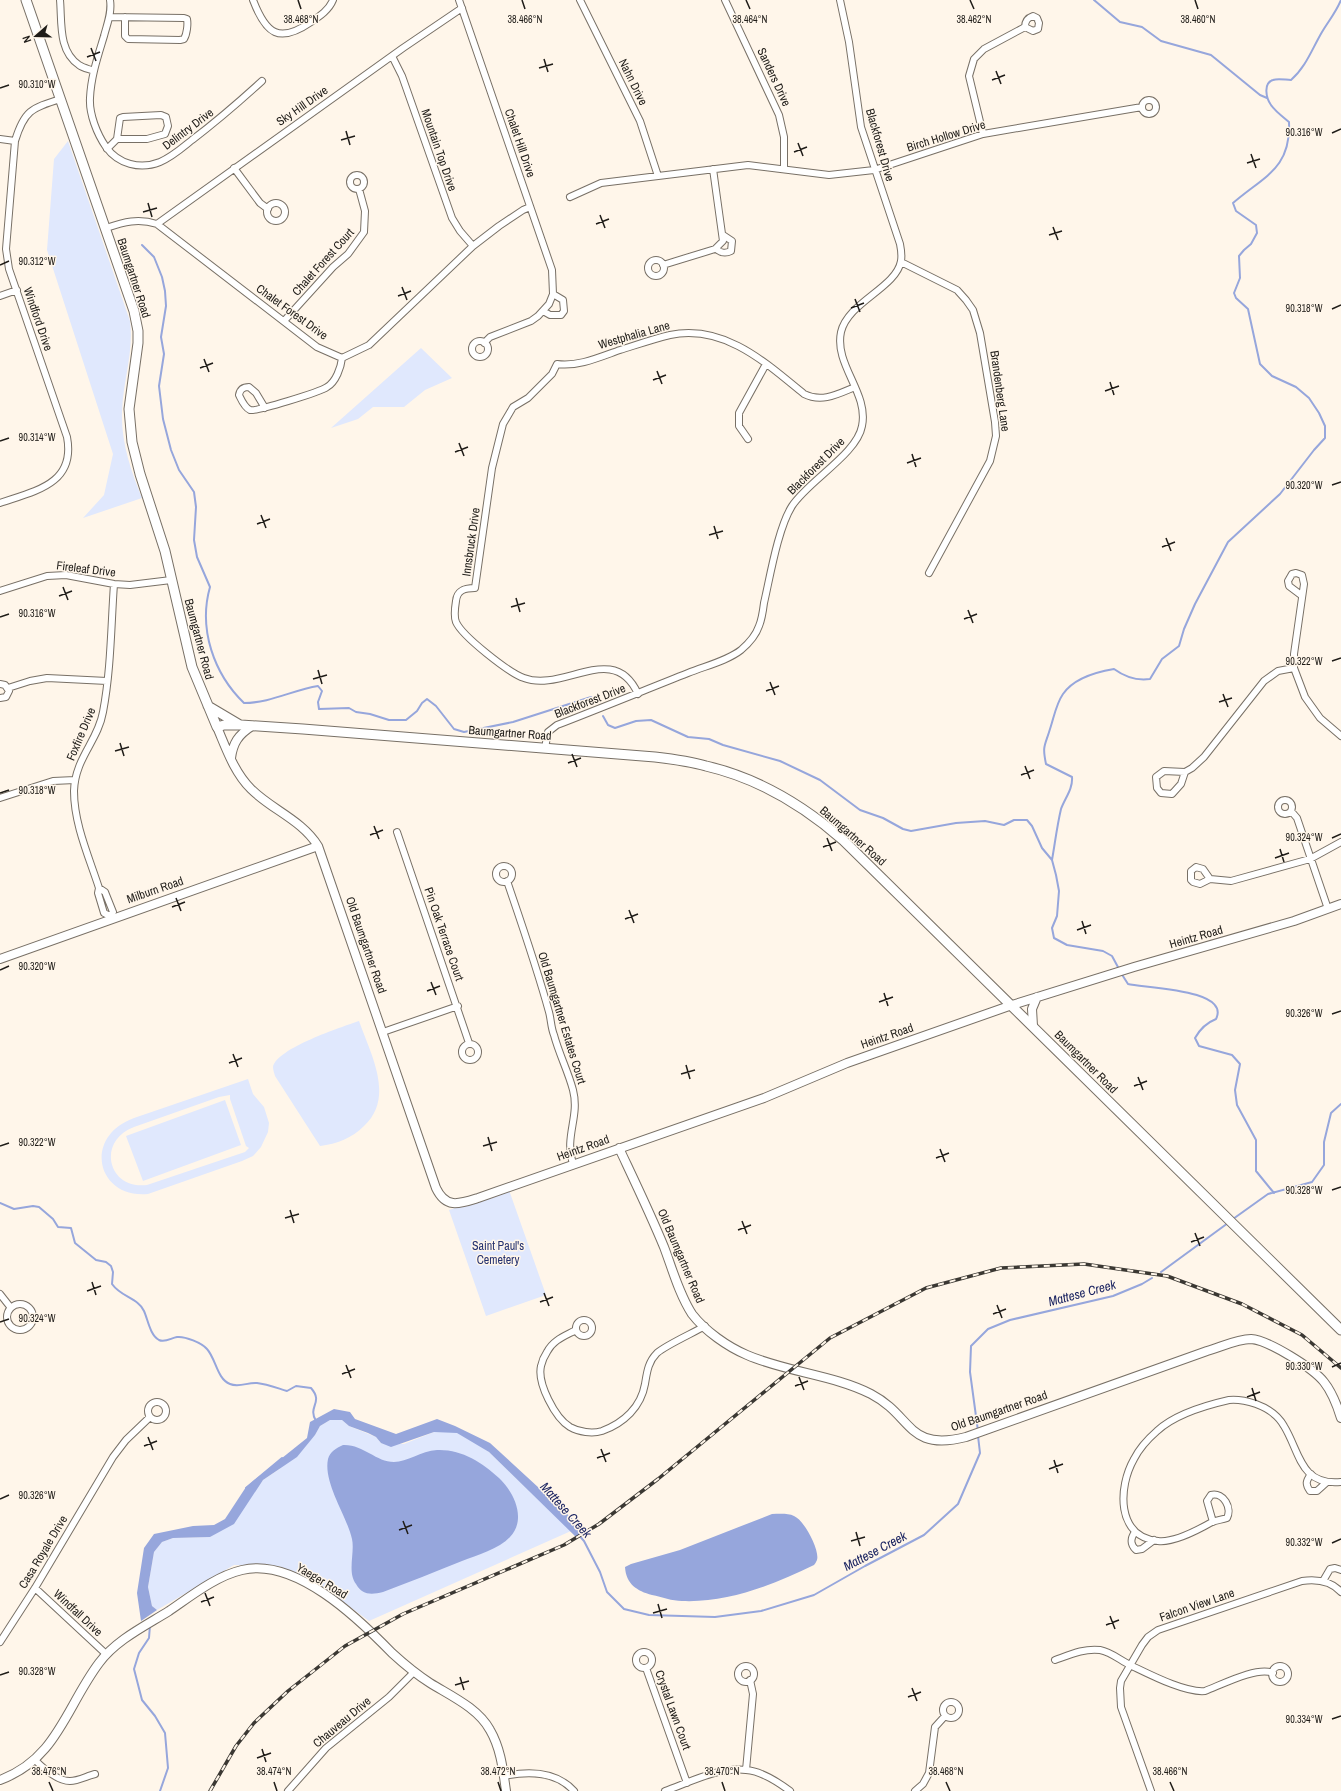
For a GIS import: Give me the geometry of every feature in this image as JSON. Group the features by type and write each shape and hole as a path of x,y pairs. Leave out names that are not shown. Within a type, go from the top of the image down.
{"main road":[{"name":"Baumgartner Road","path":"26,0 134,311 138,331 137,358 129,409 132,442 140,474 160,534 187,650 217,727 224,725 241,725 655,757 692,762 731,773 778,794 817,818 843,840 1341,1330"},
{"path":"208,706 241,725"}],"street":[{"path":"60,0 61,31 66,48 78,65 94,71"},
{"path":"110,0 110,17 94,71 90,100 97,130 108,149 117,139 120,118 161,115 166,117 168,126 165,134 147,139 117,139"},
{"path":"253,0 264,22 269,28 279,33 287,34 306,26 330,6 334,0"},
{"name":"Chalet Hill Drive","path":"459,0 552,270 553,294"},
{"name":"Nahn Drive","path":"580,0 640,121 658,176"},
{"name":"Sanders Drive","path":"725,0 779,115 784,137 784,169"},
{"name":"Blackforest Drive","path":"546,748 546,738 552,728 733,655 746,645 755,633 761,619 774,559 789,511 801,494 855,442 861,431 863,414 840,341 843,326 852,314 892,277 901,262 900,244 874,170 861,127 849,42 840,0"},
{"name":"Sky Hill Drive","path":"157,224 392,56 462,8"},
{"path":"110,17 125,17 187,18 186,36 184,39 180,40 128,40 125,36 125,17"},
{"path":"983,134 969,76 974,59 984,49 1025,27"},
{"name":"Mountain Top Drive","path":"392,56 402,76 452,218 460,231 474,246"},
{"name":"Delintry Drive","path":"108,149 116,158 134,165 146,166 169,158 224,116 262,81"},
{"name":"Windford Drive","path":"0,503 38,490 58,478 66,464 69,447 68,437 9,268 6,248 15,141 19,127 28,113 35,108 61,99"},
{"name":"Birch Hollow Drive","path":"570,197 601,183 748,165 829,175 874,170 983,134 1142,107"},
{"path":"0,139 15,141"},
{"path":"234,168 260,203 268,209"},
{"path":"663,265 716,249 723,241 713,169"},
{"name":"Chalet Forest Court","path":"284,322 333,267 348,254 364,232 365,211 359,189"},
{"path":"265,408 256,393 249,387 242,388 239,395 242,400 250,410 256,410 265,408 327,387 341,367 342,358 369,345 474,246 499,226 530,207"},
{"name":"Chalet Forest Drive","path":"106,228 135,220 143,220 157,224 317,347 342,358"},
{"path":"0,221 8,223"},
{"path":"716,249 727,253 731,251 732,241 723,235"},
{"name":"Brandenberg Lane","path":"901,262 957,290 973,310 978,320 995,422 996,436 990,461 929,573"},
{"path":"0,296 17,290"},
{"path":"484,343 490,337 532,321 549,304 553,294 563,300 564,311 561,315 550,315 543,311"},
{"name":"Westphalia Lane","path":"513,407 528,398 552,374 558,364 565,365 581,363 670,335 698,333 724,339 751,352 811,398 826,398 855,387"},
{"path":"748,439 739,426 740,413 766,364"},
{"name":"Innsbruck Drive","path":"513,407 504,424 492,468 476,588 463,589 458,595 456,601 456,621 468,636 488,653 512,672 525,679 543,680 598,669 610,669 625,675 635,686 638,694"},
{"name":"Fireleaf Drive","path":"0,591 47,576 66,575 114,584 150,583 171,580"},
{"name":"Foxfire Drive","path":"110,917 113,912 105,892 99,888 75,808 75,780 79,764 98,729 103,713 107,681 114,584"},
{"path":"1302,594 1294,654 1294,668 1305,698 1320,718 1341,736"},
{"path":"1185,772 1181,784 1172,794 1161,793 1157,788 1156,777 1164,771 1185,772 1204,757 1264,681 1278,671 1294,668"},
{"path":"8,688 30,680 47,678 107,681"},
{"path":"0,684 5,685 8,688"},
{"path":"0,698 6,697 8,688"},
{"path":"231,759 233,747 237,738 252,726"},
{"name":"Old Baumgartner Road","path":"217,727 240,776 251,790 307,830 318,846 436,1188 447,1202"},
{"path":"0,798 53,781 75,780"},
{"path":"1291,811 1297,818 1328,909"},
{"name":"Pin Oak Terrace Court","path":"397,832 458,1006 469,1043"},
{"path":"1210,879 1231,881 1310,858 1341,842"},
{"name":"Milburn Road","path":"0,959 110,917 318,846"},
{"name":"Old Baumgartner Estates Court","path":"507,881 540,980 550,1014 553,1035 573,1089 576,1103 569,1140 569,1153 573,1164"},
{"name":"Heintz Road","path":"447,1202 454,1204 463,1203 757,1100 847,1063 1037,997 1109,974 1267,929 1341,904"},
{"path":"1033,1026 1032,1009 1037,997"},
{"path":"383,1032 458,1006"},
{"name":"Old Baumgartner Road","path":"619,1148 654,1223 692,1314 728,1345 746,1355 850,1386 870,1394 886,1404 915,1432 929,1440 944,1441 966,1437 1207,1351 1237,1341 1250,1339 1270,1345 1318,1375 1331,1393 1341,1418"},
{"path":"0,1294 11,1308"},
{"path":"20,1304 28,1307 31,1310 33,1318 30,1325 23,1329 18,1329 11,1326 8,1318 11,1308 20,1304"},
{"path":"576,1330 556,1341 546,1352 541,1366 542,1380 546,1393 560,1418 570,1426 582,1431 591,1432 609,1428 626,1418 640,1402 643,1395 646,1372 650,1362 657,1353 705,1326"},
{"path":"1213,1522 1207,1501 1212,1495 1216,1494 1220,1495 1225,1501 1228,1515 1226,1518 1170,1540 1154,1540 1144,1538 1135,1532 1125,1517 1123,1506 1125,1482 1137,1454 1157,1430 1184,1414 1230,1400 1246,1401 1259,1405 1271,1411 1285,1426 1301,1464 1311,1474 1328,1482 1341,1482"},
{"name":"Casa Royale Drive","path":"0,1642 35,1588 113,1457 126,1440 150,1417"},
{"path":"1311,1474 1307,1481 1307,1486 1310,1491 1317,1491 1328,1482"},
{"path":"1135,1532 1131,1541 1132,1546 1136,1550 1142,1549 1154,1540"},
{"name":"Yaeger Road","path":"0,1780 16,1773 35,1760 45,1750 58,1732 91,1674 106,1654 140,1629 228,1574 251,1568 266,1568 281,1571 306,1583 346,1610 414,1672 470,1708 486,1724 495,1740 504,1776 506,1791"},
{"path":"1323,1581 1330,1569 1335,1568 1341,1570"},
{"name":"Falcon View Lane","path":"1151,1791 1120,1701 1121,1681 1148,1637 1158,1630 1293,1583 1313,1579 1323,1581 1341,1590"},
{"name":"Windfall Drive","path":"35,1588 106,1654"},
{"path":"1055,1660 1088,1650 1094,1650 1112,1654 1130,1665 1182,1688 1199,1692 1205,1692 1257,1672 1268,1671 1273,1673"},
{"name":"Crystal Lawn Court","path":"646,1668 688,1783"},
{"name":"Chauveau Drive","path":"288,1791 326,1748 389,1697 414,1672"},
{"path":"746,1770 753,1694 750,1680"},
{"path":"915,1791 923,1784 929,1772 935,1727 945,1716"},
{"path":"35,1760 50,1773 65,1780 71,1781 95,1774"},
{"path":"665,1791 720,1772 746,1770 778,1782 790,1791"},
{"path":"504,1776 533,1772 562,1780 574,1791"}],"green space":[{"path":"68,141 130,321 131,344 123,400 122,423 125,445 134,477 142,498 83,518 104,495 113,454 47,250 54,159"},
{"path":"421,348 452,378 425,390 404,407 373,407 358,419 331,428"},
{"path":"359,1021 378,1075 378,1102 373,1115 364,1126 354,1134 344,1140 320,1146 275,1076 273,1067 277,1060 297,1046 325,1033"},
{"path":"248,1079 253,1094 264,1107 269,1123 268,1132 261,1147 253,1156 148,1194 131,1193 117,1187 107,1177 102,1165 102,1152 107,1139 118,1127 134,1118","holes":["230,1095 246,1146 249,1148 245,1152 147,1185 134,1185 123,1180 116,1173 112,1163 111,1153 115,1143 122,1134 134,1127 219,1097"]},
{"path":"225,1100 241,1145 143,1181 126,1136"},
{"name":"Saint Paul's Cemetery","path":"509,1190 546,1295 486,1316 449,1210"},
{"path":"330,1420 342,1420 349,1426 376,1437 381,1443 404,1444 434,1432 458,1429 489,1452 571,1531 369,1621 322,1586 279,1566 234,1565 157,1610 152,1606 148,1587 154,1552 162,1542 173,1538 210,1537 253,1494 263,1480 278,1470 315,1435 320,1426"}],"water":[{"path":"334,1409 350,1412 355,1419 396,1434 437,1419 490,1443 585,1532 576,1537 489,1452 457,1433 434,1432 391,1447 381,1443 376,1437 368,1433 349,1426 342,1420 330,1420 320,1426 315,1435 297,1457 263,1480 234,1524 210,1537 173,1538 162,1542 154,1552 148,1587 152,1606 157,1610 141,1621 137,1593 144,1548 154,1534 193,1526 214,1525 225,1519 246,1487 307,1438 310,1422"},
{"path":"343,1445 357,1447 381,1459 394,1462 399,1462 425,1452 437,1450 446,1450 463,1454 486,1467 499,1478 514,1498 518,1514 518,1522 515,1530 510,1537 500,1545 488,1551 383,1592 371,1594 364,1592 358,1588 353,1579 352,1539 332,1489 327,1468 330,1454"},
{"path":"772,1514 792,1515 802,1523 816,1549 817,1560 814,1565 766,1586 733,1596 699,1601 674,1600 647,1593 633,1586 628,1578 625,1567 631,1564 680,1550"}],"waterway":[{"path":"1094,0 1120,22 1142,27 1161,41 1211,55 1260,95 1267,98"},
{"path":"1052,860 1061,809 1070,789 1072,777 1046,764 1044,749 1057,706 1063,694 1068,688 1079,680 1093,674 1114,669 1131,678 1150,679 1162,659 1179,646 1184,629 1195,604 1228,542 1280,494 1325,438 1325,426 1319,413 1309,398 1296,387 1272,376 1260,364 1248,309 1236,298 1234,293 1240,278 1239,256 1251,244 1257,233 1256,225 1236,211 1233,203 1265,178 1280,161 1285,151 1289,122 1269,102 1266,91 1268,84 1275,79 1291,80 1296,75 1305,64 1341,0"},
{"path":"142,245 154,257 162,277 165,291 166,306 161,337 164,354 159,386 163,419 171,450 179,470 194,492 196,507 194,540 197,557 210,587 206,619 211,650 224,679 244,703 272,699 318,686 322,691 318,702 319,709 349,708 356,712 370,714 389,720 406,720 417,711 422,703 427,699 436,706 454,729 464,732 513,722 591,697 597,701"},
{"path":"603,716 608,725 615,728 636,721 651,720 688,737 709,739 723,745 780,761 820,780 860,810 883,818 903,829 911,831 956,823 985,821 1004,825 1014,820 1027,820 1032,826 1042,848 1052,860 1056,875 1059,891 1057,916 1052,928 1054,938 1067,945 1103,951 1112,956 1119,969"},
{"path":"1121,973 1128,984 1167,989 1199,996 1211,1001 1217,1009 1216,1019 1209,1022 1195,1038 1199,1046 1232,1055 1240,1064 1235,1090 1237,1105 1256,1140 1256,1171 1274,1193"},
{"name":"Mattese Creek","path":"1233,1219 1268,1194 1312,1182 1324,1165 1324,1142 1331,1113 1341,1104"},
{"path":"0,1203 14,1209 33,1206 39,1207 53,1219 58,1227 71,1228 75,1243 96,1260 106,1262 111,1266 113,1272 112,1284 120,1292 138,1303 144,1311 151,1331 156,1338 164,1341 180,1337 201,1344 210,1353 222,1378 230,1384 237,1385 254,1383 268,1385 287,1391 296,1386 311,1388 316,1397 313,1412 316,1421"},
{"name":"Mattese Creek","path":"1161,1272 1228,1223"},
{"name":"Mattese Creek","path":"978,1431 970,1372 971,1346 988,1329 1010,1320 1113,1296 1142,1284 1152,1278"},
{"name":"Mattese Creek","path":"578,1534 584,1541 600,1572 607,1592 624,1609 649,1615 715,1617 761,1611 814,1595 924,1535 958,1504 980,1453 978,1436"},
{"name":"Mattese Creek","path":"246,1488 282,1458"},
{"name":"Mattese Creek","path":"150,1625 149,1638 139,1653 134,1669 142,1700 155,1716 165,1733 168,1768 160,1791"}],"railway":[{"path":"210,1791 236,1746 254,1723 288,1691 345,1646 403,1614 564,1545 599,1524 658,1479 830,1338 926,1288 1001,1268 1084,1264 1167,1276 1242,1304 1302,1335 1341,1368"}]}
